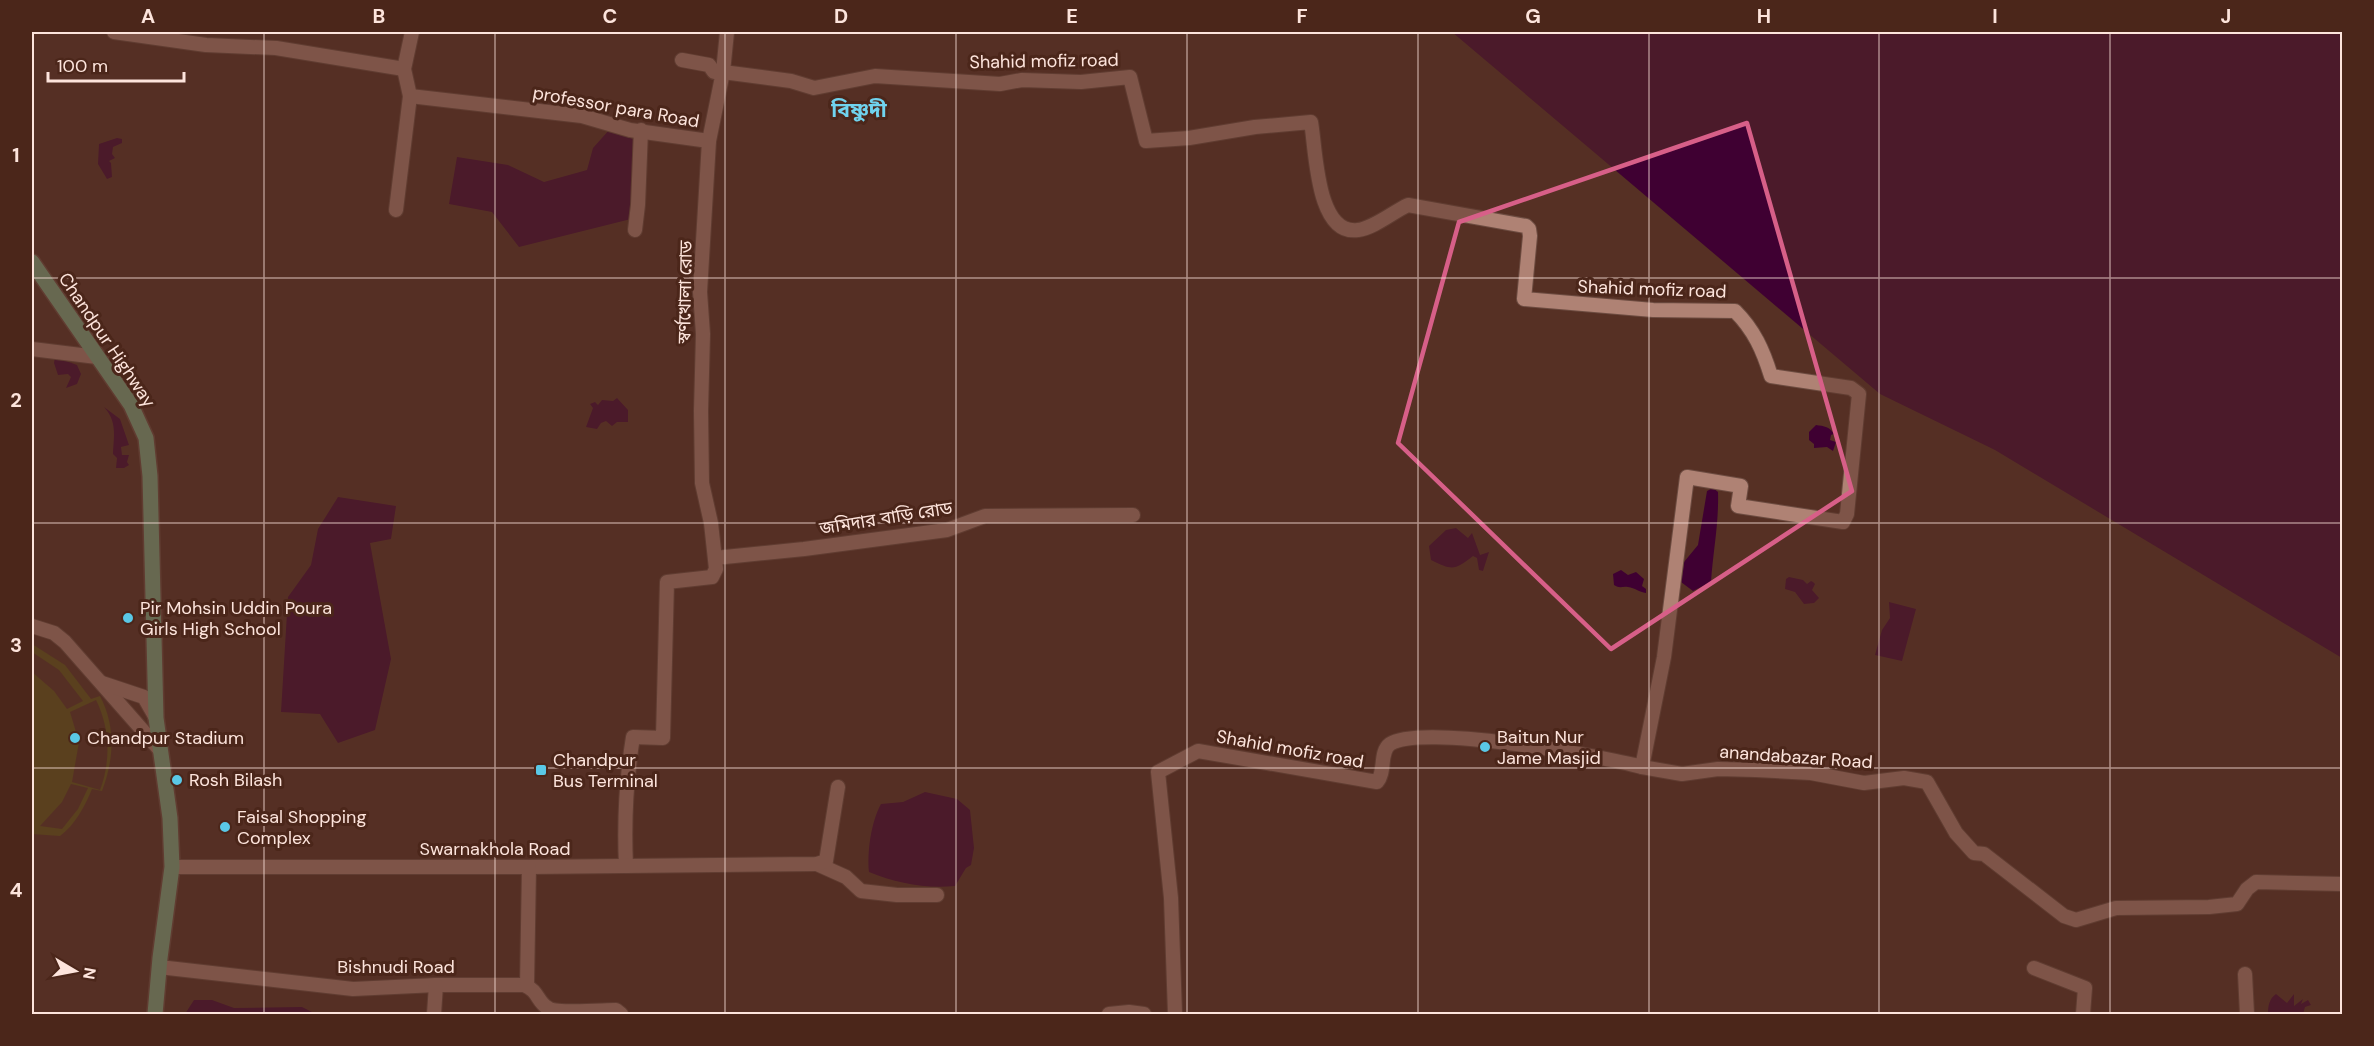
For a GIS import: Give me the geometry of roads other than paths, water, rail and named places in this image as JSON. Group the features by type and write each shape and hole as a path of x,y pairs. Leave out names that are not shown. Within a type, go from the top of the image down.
{"main road":[{"name":"Chandpur Highway","path":"32,262 131,405 146,438 150,476 156,718 170,818 172,867 155,1014"}],"street":[{"path":"114,32 206,45 276,48 404,69"},
{"path":"396,210 410,96 404,69 412,32"},
{"name":"স্বর্ণখোলা রোড","path":"715,558 702,483 703,334 700,292 709,141 723,72 727,32"},
{"path":"682,60 709,66 714,72 723,72"},
{"name":"Shahid mofiz road","path":"723,72 791,81 814,88 875,76 1000,84 1022,80 1081,82 1130,77 1146,141 1189,138 1255,127 1311,122 1316,171 1329,209 1337,226 1342,229 1358,230 1371,227 1408,205 1526,226 1530,236 1524,299 1653,310 1735,311 1746,322 1761,344 1772,376 1851,388 1859,394 1847,514 1843,522 1738,506 1741,486 1687,477 1671,614 1642,767 1547,748 1442,737 1407,739 1391,744 1385,750 1381,778 1377,782 1198,751 1158,772 1171,898 1175,1014"},
{"name":"professor para Road","path":"410,96 582,116 630,130 709,141"},
{"path":"635,230 641,130"},
{"path":"32,349 98,357"},
{"name":"জমিদার বাড়ি রোড","path":"715,558 947,530 985,516 1133,515"},
{"path":"626,866 624,824 628,764 633,737 663,738 667,582 712,577 716,569 715,558"},
{"path":"32,626 54,633 65,642 159,748"},
{"path":"102,683 144,698 156,718"},
{"name":"anandabazar Road","path":"1642,767 1682,774 1718,769 1756,770 1811,773 1864,783 1904,778 1927,782 1956,834 1974,853 1984,854 2056,910 2076,920 2116,908 2209,907 2237,904 2247,889 2256,882 2343,884"},
{"path":"817,864 825,861 838,787"},
{"path":"817,864 846,877 861,891 897,895 937,895"},
{"name":"Swarnakhola Road","path":"172,867 817,864"},
{"path":"529,867 527,986 537,993 545,1011 616,1010 621,1014"},
{"name":"Bishnudi Road","path":"159,967 352,989 436,985 527,986"},
{"path":"2034,968 2085,988 2083,1014"},
{"path":"2245,974 2247,1014"},
{"path":"434,1014 436,985"},
{"path":"1108,1014 1129,1012 1144,1014"}],"place":[{"name":"Pir Mohsin Uddin Poura Girls High School","path":"128,618"},
{"name":"Chandpur Stadium","path":"75,738"},
{"name":"Baitun Nur Jame Masjid","path":"1485,747"},
{"name":"Chandpur Bus Terminal","path":"541,770"},
{"name":"Rosh Bilash","path":"177,780"},
{"name":"Faisal Shopping Complex","path":"225,827"}],"district":[{"name":"বিষ্ণুদী","path":"859,110"}]}
